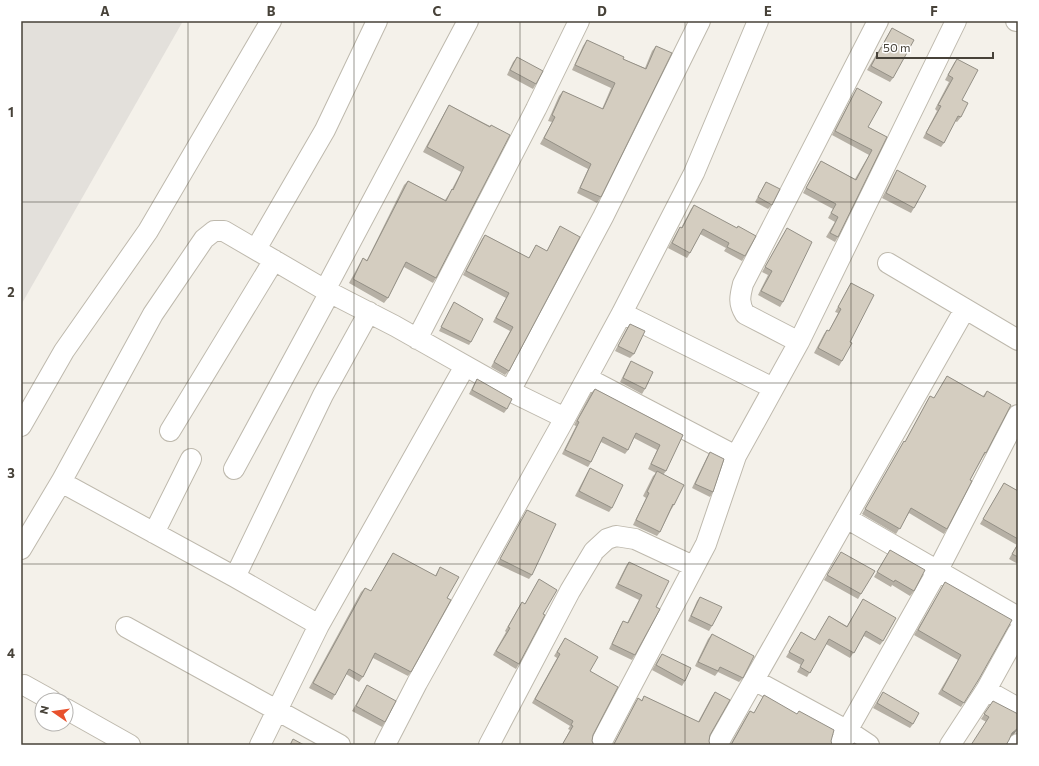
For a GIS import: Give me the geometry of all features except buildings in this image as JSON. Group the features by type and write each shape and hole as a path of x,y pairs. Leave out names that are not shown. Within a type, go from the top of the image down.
{"street":[{"path":"21,426 64,351 148,231 271,21"},
{"path":"256,249 325,130 377,21"},
{"path":"234,469 468,21"},
{"path":"417,339 536,109 579,21"},
{"path":"510,391 603,217 700,21"},
{"path":"386,745 417,683 622,313 694,173 758,21"},
{"path":"799,342 745,314 740,306 740,295 743,284 878,21"},
{"path":"600,745 706,544 736,456 799,342 956,21"},
{"path":"21,549 61,482 153,314 204,239 214,231 224,232 256,249 328,291 369,312 510,391 565,418"},
{"path":"170,431 274,260"},
{"path":"888,263 1018,340"},
{"path":"717,745 965,309"},
{"path":"235,577 323,395 369,312"},
{"path":"622,313 773,388"},
{"path":"260,745 278,712 319,625 465,366"},
{"path":"587,378 736,456"},
{"path":"844,738 938,570 1018,415"},
{"path":"154,533 191,459"},
{"path":"61,482 235,577 319,625"},
{"path":"846,518 1018,617"},
{"path":"489,745 570,591 594,551 607,539 616,536 635,539 694,566"},
{"path":"126,627 340,745"},
{"path":"950,745 986,690 1018,632"},
{"path":"754,680 844,738 869,745"},
{"path":"24,685 37,692"},
{"path":"986,690 1018,708"},
{"path":"74,714 130,745"}],"shaded area":[{"path":"21,21 183,21 21,305"}]}
